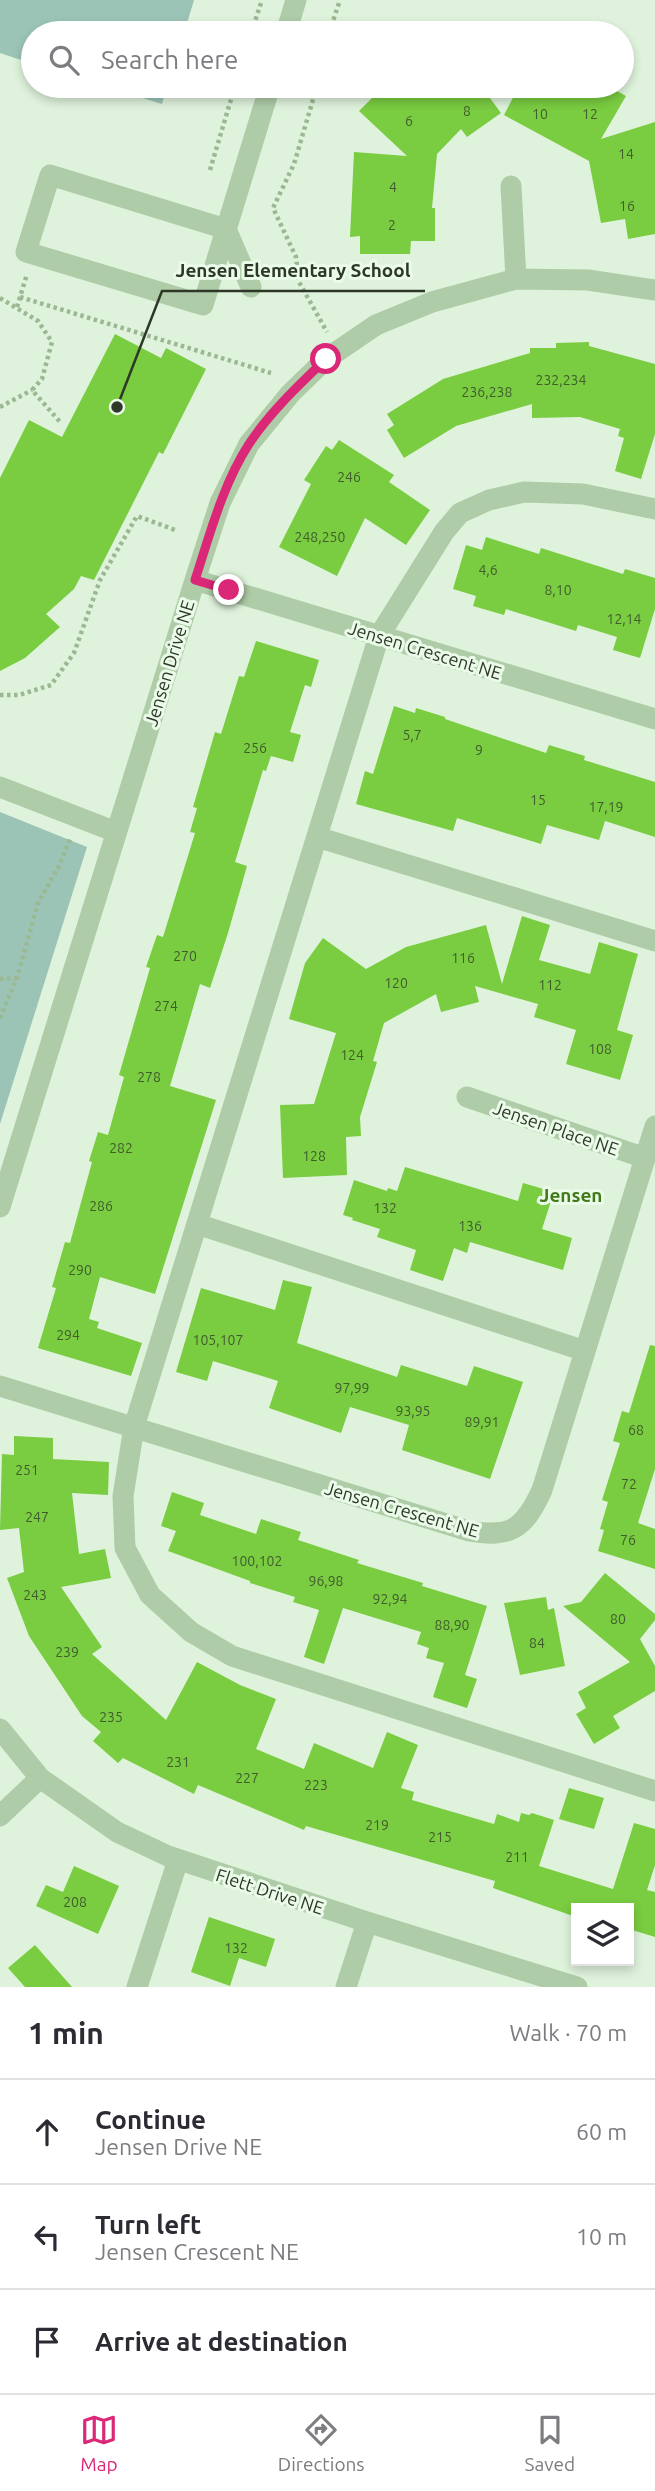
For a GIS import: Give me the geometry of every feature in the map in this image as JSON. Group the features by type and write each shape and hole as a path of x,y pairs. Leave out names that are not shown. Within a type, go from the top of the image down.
{"street":[{"path":"290,21 296,0"},
{"path":"251,287 226,229 50,175 26,252 203,305 226,229 266,98"},
{"path":"510,186 516,279"},
{"name":"Jensen Drive NE","path":"0,1207 220,503 249,444 290,394 338,351 376,325 421,307 516,279 588,280 655,290"},
{"path":"654,1789 232,1656 191,1632 150,1595 125,1548 123,1496 134,1427 379,636 444,532 460,513 479,504 524,492 583,494 655,509"},
{"name":"Jensen Crescent NE","path":"195,580 655,719"},
{"path":"0,787 116,832"},
{"path":"317,837 655,941"},
{"name":"Jensen Place NE","path":"467,1097 647,1168"},
{"name":"Jensen Crescent NE","path":"0,1385 469,1531 493,1535 514,1529 531,1513 542,1490 585,1351 647,1168 655,1126"},
{"path":"197,1224 585,1351"},
{"name":"Flett Drive NE","path":"0,1730 40,1778 117,1832 178,1860 568,1986"},
{"path":"0,1816 40,1778"},
{"path":"137,1987 178,1860"},
{"path":"346,1987 367,1922"}],"path":[{"path":"255,21 262,0"},
{"path":"334,21 340,0"},
{"path":"210,170 231,98"},
{"path":"313,98 294,164 273,208 296,257 299,282 338,351"},
{"path":"17,307 32,254"},
{"path":"20,297 271,373"},
{"path":"0,299 38,321 52,342 42,379 32,390 0,407"},
{"path":"32,390 61,423"},
{"path":"0,695 19,695 51,685 74,653 100,580 137,516 178,531"},
{"path":"0,1018 17,978 38,903 66,850 76,818"},
{"path":"0,979 17,978"}],"shaded area":[{"path":"0,0 194,0 188,21 21,21 21,60 0,53"},
{"path":"143,98 164,98 162,104"},
{"path":"0,812 87,847 0,1124"}],"building":[{"path":"372,98 490,98 501,113 467,137 461,129 437,154 432,208 435,208 435,241 411,241 410,254 360,254 360,236 350,237 354,152 407,156 359,111"},
{"path":"513,98 625,98 601,139 655,122 655,234 628,239 625,219 601,223 589,161 504,115"},
{"path":"115,334 161,358 166,348 206,369 163,454 159,452 94,580 81,576 74,589 46,614 60,627 25,658 0,671 0,478 29,420 62,437"},
{"path":"589,342 589,346 655,364 655,434 641,479 615,471 624,438 618,436 620,429 580,417 532,418 532,404 456,426 404,458 387,430 394,425 387,414 443,379 530,353 530,348 556,348 556,343"},
{"path":"339,440 394,475 389,482 430,510 406,545 365,518 337,576 279,547 311,484 304,480 326,446 332,450"},
{"path":"486,537 539,554 541,548 623,574 625,569 655,578 655,609 640,658 613,650 617,637 578,625 576,631 506,609 504,615 473,606 476,596 453,589 466,545 482,550"},
{"path":"256,641 319,660 311,687 305,685 290,732 301,735 293,762 271,756 266,771 263,770 235,862 247,866 228,933 210,988 200,984 170,1086 216,1100 155,1294 100,1277 89,1319 99,1322 97,1328 142,1343 131,1376 38,1348 56,1288 52,1287 65,1242 70,1243 98,1132 108,1135 124,1077 119,1075 150,968 146,967 157,935 163,937 195,833 190,832 197,808 193,807 215,732 221,734 239,676 244,677"},
{"path":"394,706 415,713 416,708 546,753 549,745 585,756 584,760 655,782 655,837 605,821 599,840 547,825 541,844 457,818 453,831 356,804 365,771 373,774"},
{"path":"522,916 550,925 539,960 590,974 599,942 638,954 617,1030 633,1035 620,1080 566,1064 576,1030 534,1017 538,1004 475,986 479,1002 441,1012 436,994 384,1023 373,1061 377,1062 360,1117 361,1136 346,1137 347,1175 283,1178 280,1105 314,1104 336,1033 289,1019 305,963 323,938 366,969 406,947 486,925 502,984"},
{"path":"405,1167 518,1201 523,1183 554,1192 542,1229 572,1238 563,1270 470,1242 467,1253 454,1248 443,1281 410,1270 416,1250 377,1237 380,1229 343,1215 354,1180 387,1191 388,1188 397,1191"},
{"path":"283,1280 312,1287 297,1343 397,1377 401,1365 467,1386 474,1366 523,1382 490,1479 402,1450 409,1425 350,1407 341,1433 269,1408 278,1381 213,1361 207,1381 176,1372 201,1288 275,1310"},
{"path":"650,1345 655,1346 655,1469 638,1523 655,1529 655,1569 598,1551 604,1530 600,1529 608,1502 602,1500 620,1443 613,1441 622,1411 629,1413"},
{"path":"14,1436 53,1438 53,1459 109,1462 108,1495 72,1493 79,1554 105,1549 111,1578 61,1587 102,1647 92,1654 166,1720 197,1662 240,1685 276,1699 256,1749 304,1769 314,1743 373,1768 387,1732 418,1745 401,1788 414,1792 412,1800 494,1824 497,1814 519,1822 521,1813 532,1813 554,1820 539,1866 613,1889 634,1823 655,1829 655,1865 647,1890 655,1892 655,1937 634,1931 634,1903 571,1903 571,1915 493,1888 495,1881 306,1826 304,1830 198,1785 194,1794 123,1758 118,1763 93,1741 101,1732 82,1716 29,1636 7,1578 24,1572 19,1528 0,1530 2,1454 14,1455"},
{"path":"172,1492 204,1503 200,1515 256,1534 261,1519 301,1532 298,1540 359,1560 357,1563 487,1606 465,1675 477,1679 467,1708 433,1697 444,1663 426,1658 429,1648 417,1644 421,1632 343,1608 324,1664 304,1657 319,1610 293,1602 295,1597 250,1583 168,1551 176,1531 161,1526"},
{"path":"605,1573 655,1614 655,1620 640,1639 655,1666 655,1691 613,1716 620,1728 594,1744 576,1714 586,1708 578,1692 630,1662 563,1606 581,1602"},
{"path":"546,1597 548,1610 554,1608 565,1666 520,1675 504,1603"},
{"path":"569,1788 604,1798 594,1829 559,1819"},
{"path":"74,1866 119,1886 98,1934 36,1906 46,1885 63,1892"},
{"path":"209,1917 275,1939 266,1967 239,1958 230,1986 191,1972"},
{"path":"35,1945 72,1987 25,1987 8,1968"}],"place":[{"name":"Jensen Elementary School","path":"117,407"}],"district":[{"name":"Jensen","path":"571,1195"}],"route":[{"path":"229,590 195,580 220,503 249,444 290,394 326,359"}]}
